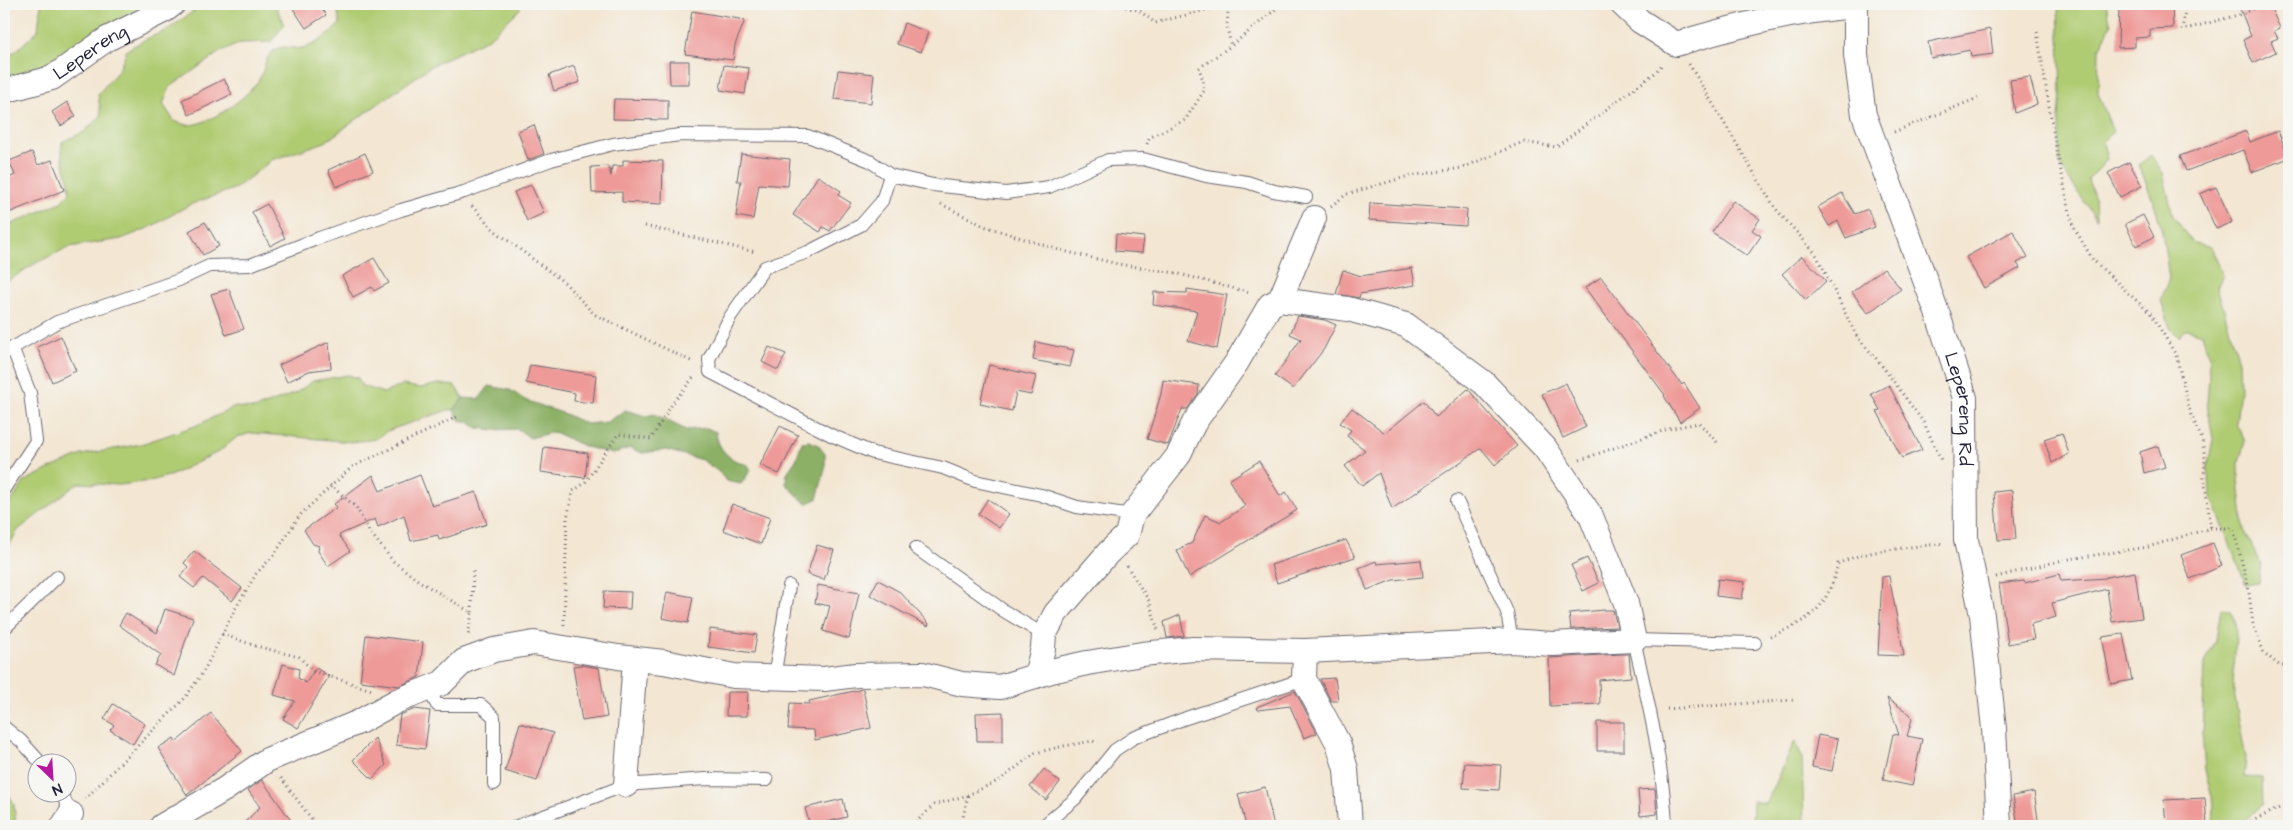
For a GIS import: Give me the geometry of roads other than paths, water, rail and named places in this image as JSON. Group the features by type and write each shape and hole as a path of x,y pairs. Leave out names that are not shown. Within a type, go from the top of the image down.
{"street":[{"name":"Lepereng","path":"4,91 52,78 107,39 165,10 172,4"},
{"path":"1622,4 1640,21 1676,44 1720,31 1811,10 1856,5"},
{"name":"Lepereng Rd","path":"1856,5 1856,55 1864,115 1938,315 1965,398 1966,540 1982,615 1994,729 1999,826"},
{"path":"1036,676 1043,648 1044,635 1056,613 1127,535 1132,514 1178,456 1194,423 1238,362 1275,302 1310,208"},
{"path":"162,826 225,789 267,760 359,722 397,701 442,683 464,661 494,650 534,643 692,667 734,676 824,679 856,675 923,674 962,684 1000,687 1087,663 1193,649 1305,651 1512,640 1552,644 1634,640 1626,603 1591,516 1545,448 1484,383 1406,324 1348,309 1275,302"},
{"path":"1305,651 1304,679 1338,743 1346,769 1350,826"},
{"path":"626,786 635,659"}],"lane":[{"path":"4,489 36,441 30,393 8,350 57,322 179,280 209,266 250,265 328,235 401,210 464,192 560,157 613,144 680,136 808,136 870,161 890,175 933,185 1006,193 1049,187 1108,160 1143,159 1206,176 1247,182 1274,191 1310,208"},
{"path":"890,175 882,201 861,226 808,252 765,267 730,317 705,369 831,434 873,453 944,468 975,481 1041,495 1077,507 1132,514"},
{"path":"1457,500 1507,612 1512,640"},
{"path":"916,548 1004,611 1044,635"},
{"path":"4,629 58,577"},
{"path":"774,678 789,586"},
{"path":"1666,826 1665,800 1650,710 1634,640 1755,642"},
{"path":"1043,826 1076,799 1115,750 1134,738 1186,718 1304,679"},
{"path":"428,689 437,705 481,705 494,717 494,784"},
{"path":"4,727 31,752"},
{"path":"517,826 626,786 705,779 768,780"},
{"path":"63,802 67,820"}]}
